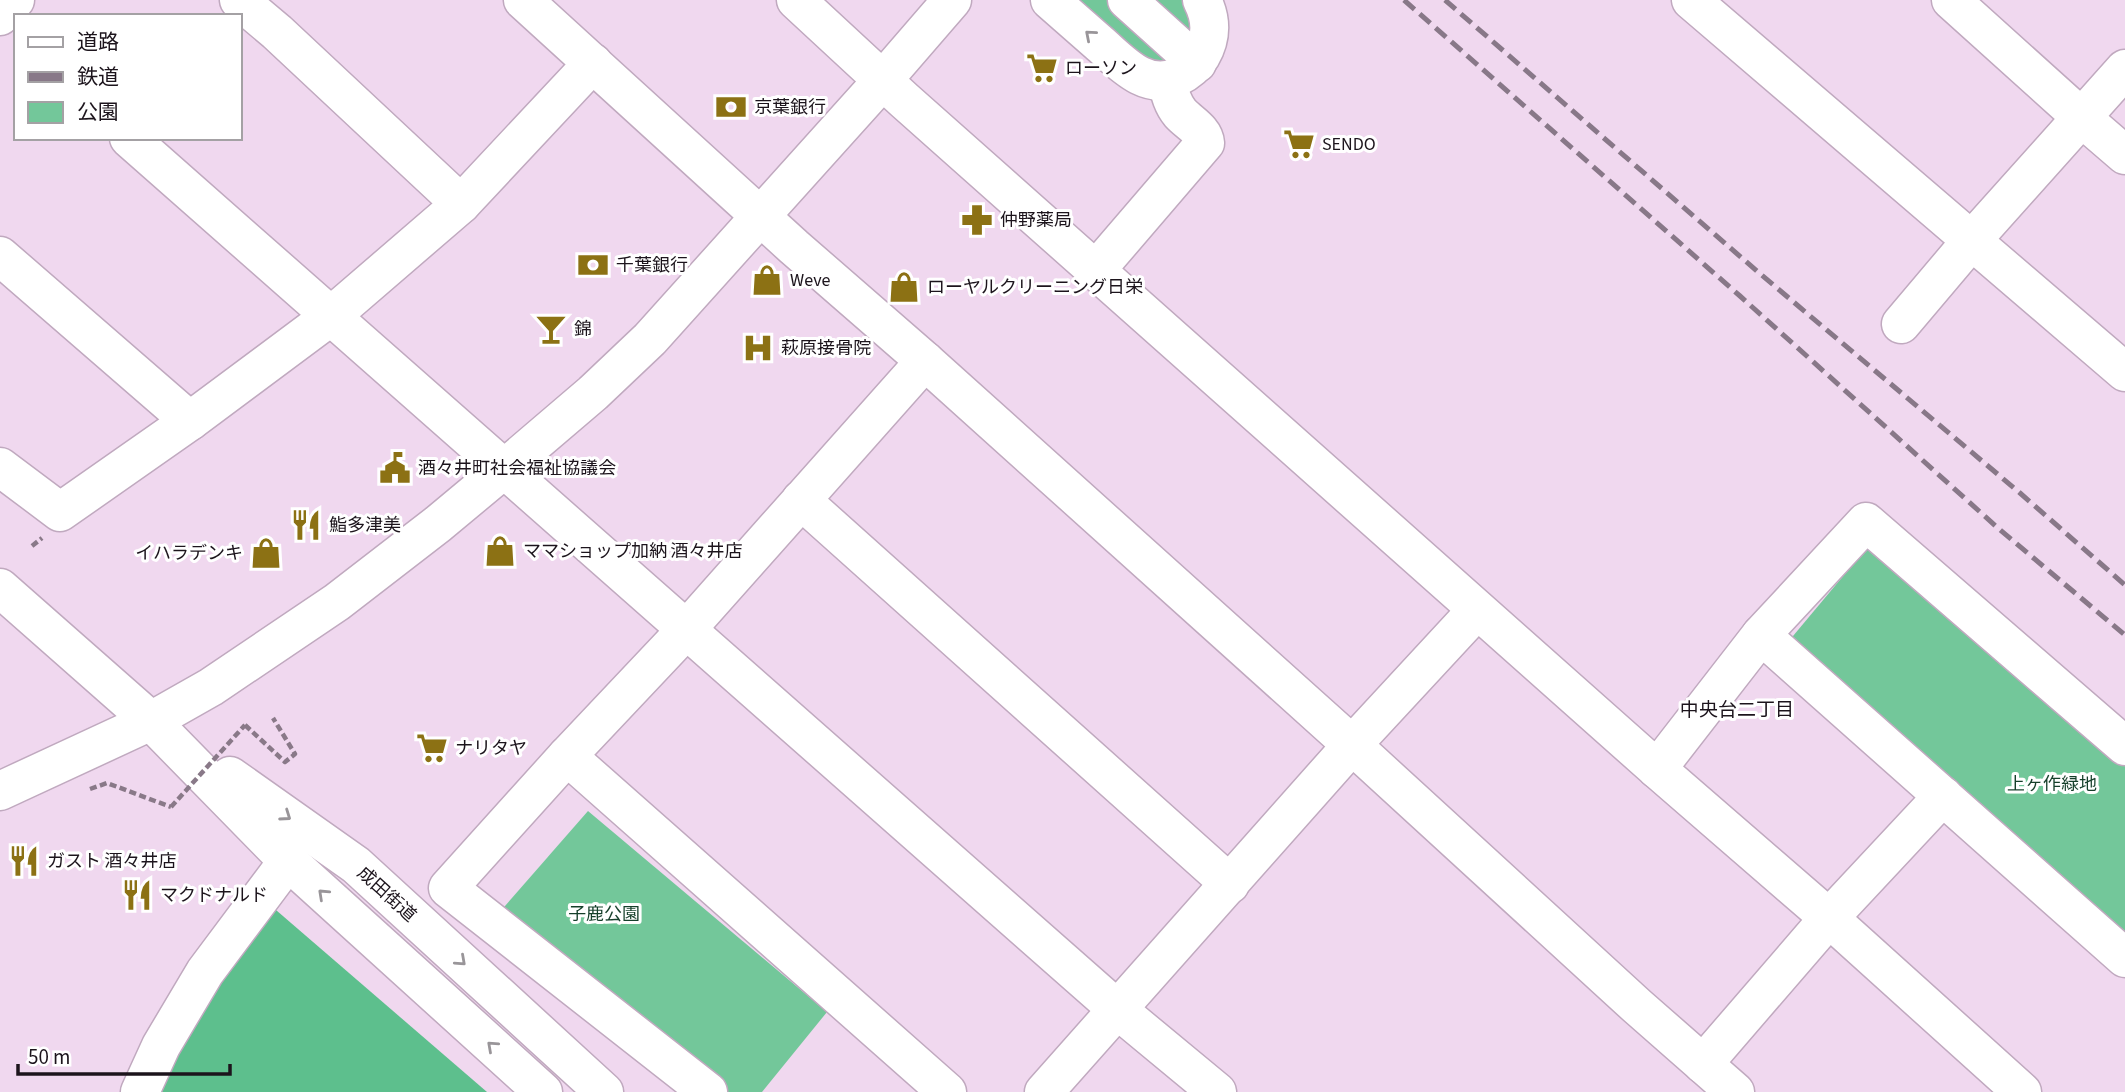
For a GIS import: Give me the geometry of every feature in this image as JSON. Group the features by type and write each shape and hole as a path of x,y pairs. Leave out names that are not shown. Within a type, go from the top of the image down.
{"main road":[{"path":"0,16 15,0"},
{"path":"239,0 277,32 461,204"},
{"path":"523,0 1735,1092"},
{"path":"796,0 882,81 1477,610 1829,918 2022,1092"},
{"path":"0,791 150,721 211,687 337,601 438,524 593,393 650,339 952,0"},
{"path":"1050,0 1129,69 1156,81 1182,72"},
{"path":"1127,0 1182,72"},
{"path":"1096,270 1205,143 1205,136 1176,107 1170,95 1182,72 1208,44 1209,21 1202,0"},
{"path":"1690,0 2125,372"},
{"path":"1970,6 2082,118 2125,155"},
{"path":"0,24 14,36"},
{"path":"0,467 60,512 190,421 331,316 461,204 593,63"},
{"path":"1901,324 2125,69"},
{"path":"131,140 1118,1010 1217,1092"},
{"path":"0,256 190,421"},
{"path":"708,1092 448,888 686,630 925,360"},
{"path":"802,500 1230,884"},
{"path":"1657,769 1762,635 1866,522 2125,746"},
{"name":"成田街道","path":"0,588 150,721 342,912 543,1092"},
{"path":"1044,1092 1352,745 1477,610"},
{"path":"1762,635 2125,958"},
{"name":"成田街道","path":"150,721 356,865 604,1092"},
{"path":"568,755 947,1092"},
{"path":"1703,1064 1829,918 1943,796"},
{"path":"140,1092 162,1046 205,972 288,861"}],"path":[{"path":"83,791 107,783 171,807 245,725 285,762 295,754 273,718"}],"green space":[{"path":"1069,0 1112,0 1179,60 1148,65"},
{"path":"1149,0 1184,0 1189,9 1192,38"},
{"name":"上ヶ作緑地","path":"1870,544 2125,757 2125,940 1788,642"},
{"name":"子鹿公園","path":"588,811 827,1012 762,1092 714,1092 498,914"},
{"path":"269,904 487,1092 152,1092"}],"railway":[{"path":"1404,0 1999,529 2125,635"},
{"path":"1445,0 2125,585"}],"place":[{"name":"ローソン","path":"1042,68"},
{"name":"京葉銀行","path":"731,107"},
{"name":"SENDO","path":"1299,144"},
{"name":"仲野薬局","path":"977,220"},
{"name":"千葉銀行","path":"593,265"},
{"name":"Weve","path":"767,280"},
{"name":"ローヤルクリーニング日栄","path":"904,287"},
{"name":"錦","path":"551,329"},
{"name":"萩原接骨院","path":"758,348"},
{"name":"酒々井町社会福祉協議会","path":"395,468"},
{"name":"鮨多津美","path":"306,525"},
{"name":"ママショップ加納 酒々井店","path":"500,551"},
{"name":"イハラデンキ","path":"266,553"},
{"name":"ナリタヤ","path":"432,748"},
{"name":"ガスト 酒々井店","path":"24,861"},
{"name":"マクドナルド","path":"137,895"}],"district":[{"name":"中央台二丁目","path":"1737,709"}]}
